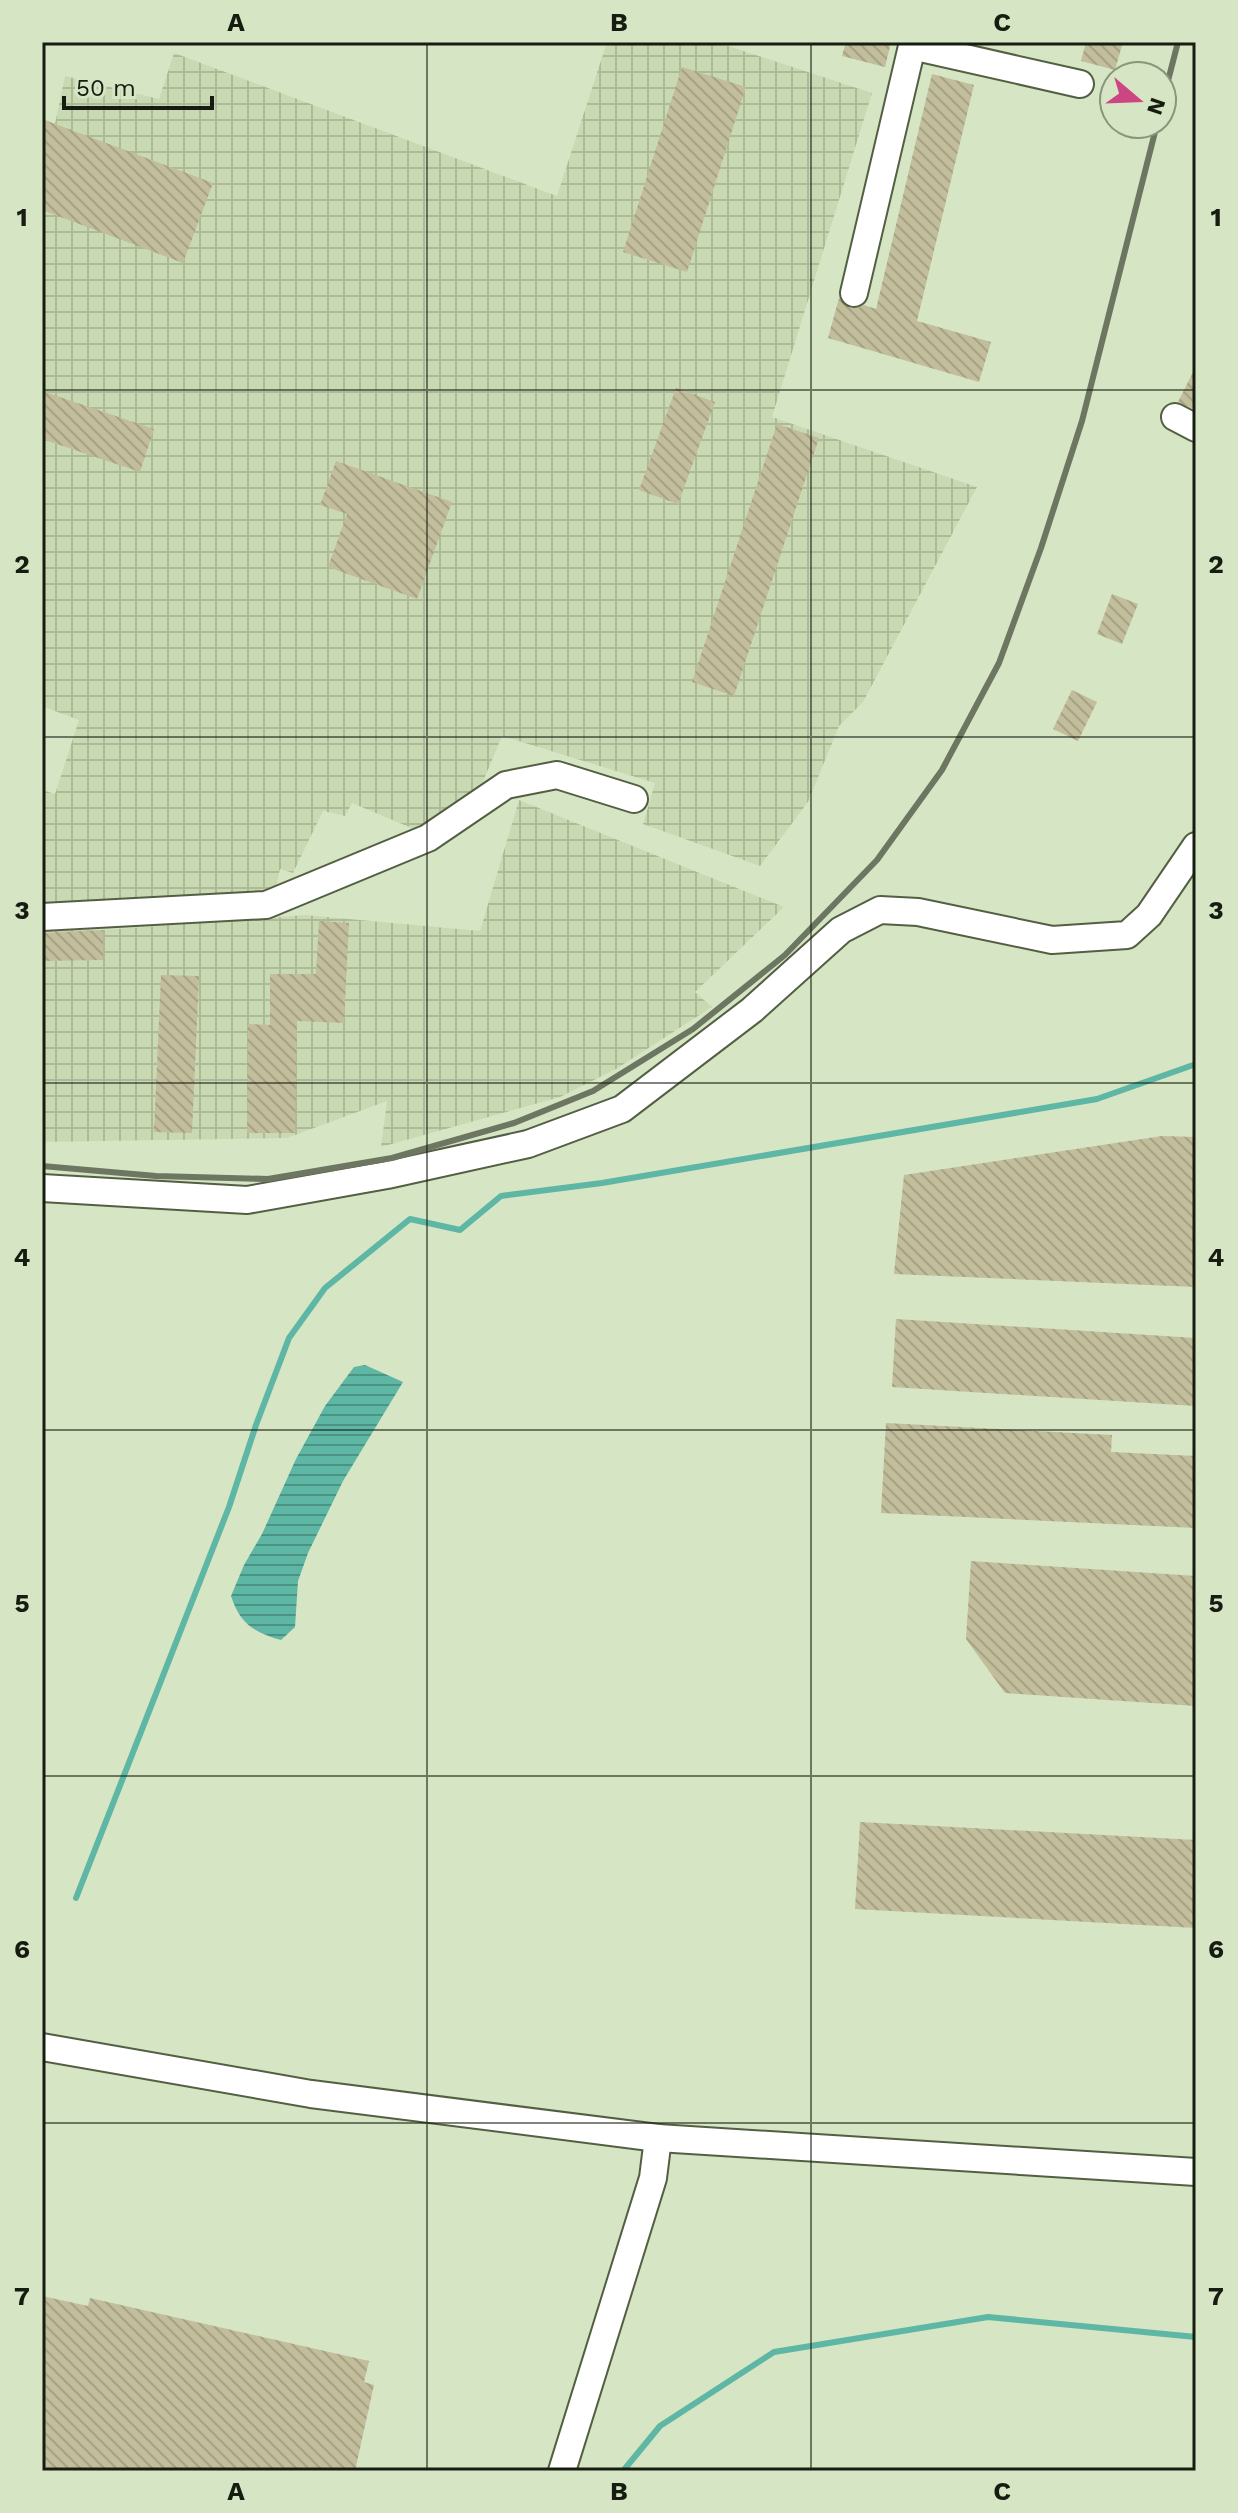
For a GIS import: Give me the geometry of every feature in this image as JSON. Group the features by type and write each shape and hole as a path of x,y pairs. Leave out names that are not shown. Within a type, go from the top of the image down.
{"street":[{"path":"854,293 913,44 1080,84"},
{"path":"42,917 266,905 428,838 506,785 557,775 634,799"},
{"path":"42,1188 247,1200 387,1175 528,1144 622,1109 752,1010 841,930 880,910 918,912 1052,940 1127,935 1149,915 1196,846"},
{"path":"42,2047 311,2094 658,2138 1196,2172"},
{"path":"562,2471 653,2178 658,2138"}],"shaded area":[{"path":"607,42 716,42 872,93 772,417 977,487 863,702 839,726 808,802 760,866 643,824 655,783 502,736 477,796 421,832 352,803 345,816 323,811 293,873 280,869 276,887 223,898 42,908 42,790 55,794 79,720 42,706 42,119 55,124 65,76 159,99 174,53 557,196"},
{"path":"519,800 784,907 695,992 712,1007 616,1069 560,1097 381,1147 387,1101 287,1138 42,1142 42,930 103,930 305,915 480,931"}],"water":[{"path":"365,1365 403,1382 343,1481 308,1553 298,1581 295,1627 281,1640 271,1637 249,1626 239,1614 231,1596 296,1459 325,1406 354,1367"}],"building":[{"path":"846,42 891,42 885,67 842,56"},
{"path":"1086,42 1123,42 1118,60 1098,60 1098,66 1081,61"},
{"path":"682,67 746,87 687,272 623,252"},
{"path":"932,74 974,85 917,321 991,342 979,382 828,338 839,298 850,308 864,305 876,309"},
{"path":"42,119 213,183 183,263 42,210"},
{"path":"1196,366 1196,410 1178,402"},
{"path":"676,388 715,402 678,504 639,490"},
{"path":"42,391 154,429 140,472 42,439"},
{"path":"777,424 819,438 734,696 692,682"},
{"path":"336,461 452,502 417,599 328,567 347,514 320,505"},
{"path":"1112,594 1138,604 1122,644 1097,634"},
{"path":"1072,690 1097,702 1078,741 1053,729"},
{"path":"319,921 349,923 344,1023 297,1021 295,1133 247,1133 248,1024 270,1025 270,974 316,974"},
{"path":"103,930 103,960 42,961 42,933"},
{"path":"161,975 199,976 192,1133 154,1132"},
{"path":"1162,1136 1196,1137 1196,1287 894,1274 904,1175"},
{"path":"896,1319 1196,1338 1196,1406 892,1387"},
{"path":"886,1423 1112,1435 1111,1452 1196,1456 1196,1528 881,1513"},
{"path":"971,1561 1196,1576 1196,1706 1005,1693 966,1639"},
{"path":"860,1822 1196,1840 1196,1928 855,1909"},
{"path":"42,2296 88,2306 90,2298 369,2361 364,2382 374,2385 355,2471 42,2471"}],"waterway":[{"path":"76,1898 229,1507 289,1338 325,1288 410,1219 460,1230 501,1196 602,1183 1097,1099 1196,1064"},
{"path":"623,2471 660,2426 774,2352 988,2317 1196,2337"}],"railway":[{"path":"1173,60 1178,42"},
{"path":"42,1166 156,1176 268,1179 392,1158 514,1123 593,1091 693,1029 785,955 877,860 942,770 999,663 1041,548 1082,421 1153,140"}]}
